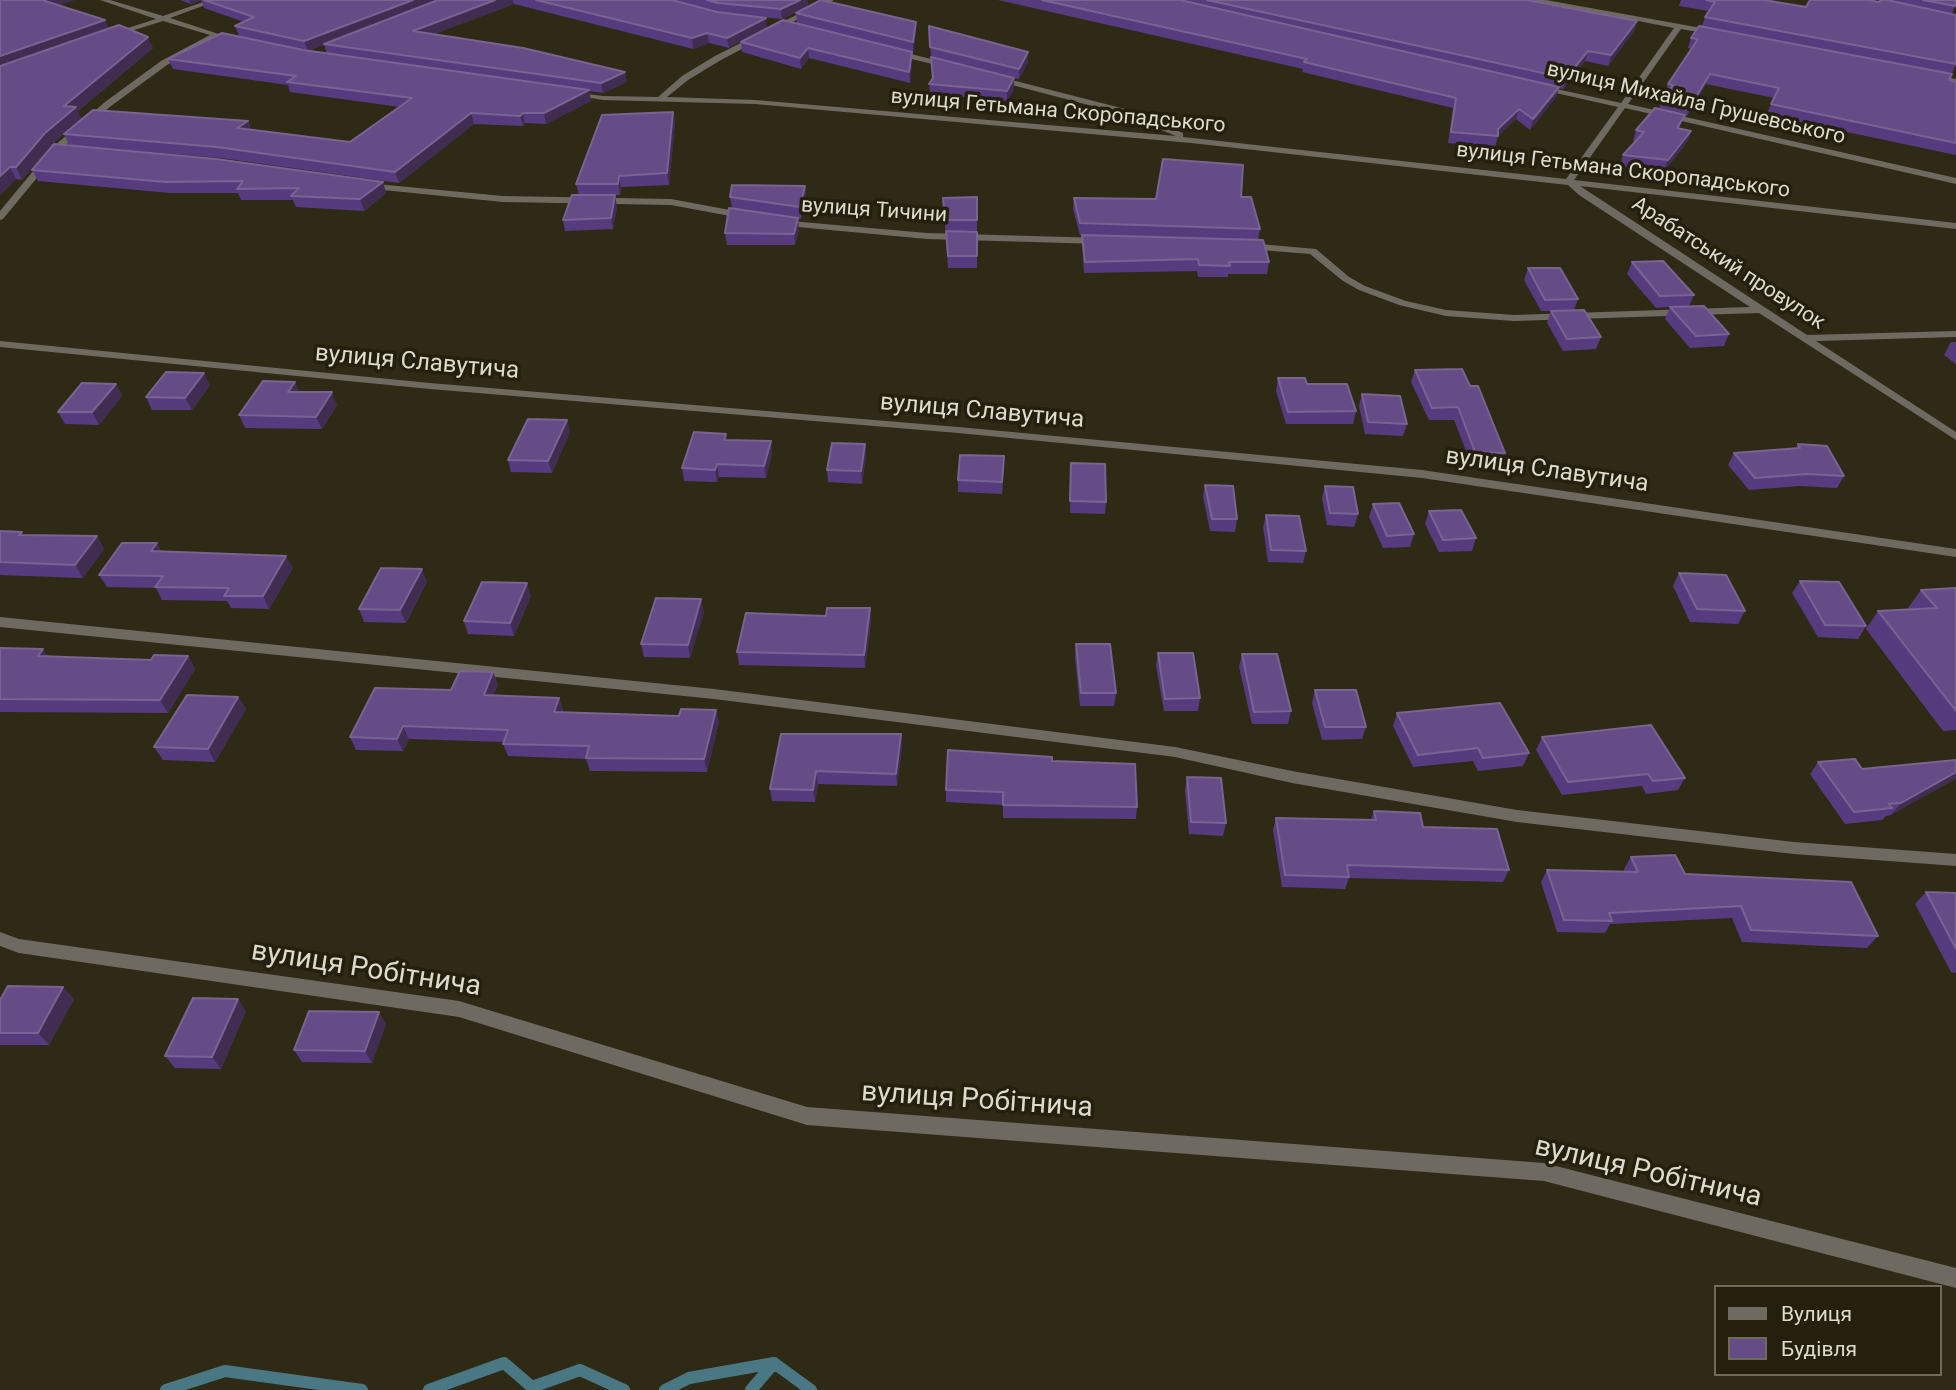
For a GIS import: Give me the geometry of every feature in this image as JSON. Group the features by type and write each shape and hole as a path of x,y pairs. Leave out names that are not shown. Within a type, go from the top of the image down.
{"street":[{"path":"103,0 214,36 250,43"},
{"path":"99,40 216,0"},
{"path":"661,98 685,78 781,24 831,0"},
{"path":"1534,0 1718,34"},
{"path":"767,24 794,28"},
{"path":"1569,181 1679,26"},
{"path":"0,217 56,149 108,104 164,64 214,36"},
{"path":"883,50 960,69"},
{"path":"1916,73 1956,81"},
{"path":"985,75 1126,112 1191,140"},
{"name":"вулиця Михайла Грушевського","path":"1530,85 1956,181"},
{"name":"вулиця Гетьмана Скоропадського","path":"558,92 603,98 755,102 1191,140 1956,226"},
{"path":"56,149 70,150"},
{"name":"Арабатський провулок","path":"1569,181 1582,193 1956,437"},
{"name":"вулиця Тичини","path":"358,185 503,199 671,202 774,222 927,236 1118,242"},
{"path":"1241,246 1313,251 1346,279 1362,288 1403,303 1446,313 1514,318 1760,310"},
{"path":"1808,338 1956,334"},
{"name":"вулиця Славутича","path":"0,344 430,386 958,430 1422,474 1956,553"},
{"path":"0,622 715,694 1175,752 1292,777 1517,816 1794,848 1956,860"},
{"name":"вулиця Робітнича","path":"0,939 19,946 459,1009 807,1116 1544,1172 1956,1278"}],"building":[{"path":"0,0 42,0 105,20 0,56"},
{"path":"204,0 413,0 304,41 235,26 254,17"},
{"path":"438,0 495,0 413,31 523,48 625,72 601,83 324,44"},
{"path":"536,0 672,0 717,12 766,18 727,38 707,33 692,38"},
{"path":"707,0 800,0 781,9"},
{"path":"821,0 916,22 913,42 796,13"},
{"path":"1042,0 1180,0 1559,87 1533,119 1519,109 1498,129 1498,136 1451,132 1456,98 1304,62 1307,59"},
{"path":"1207,0 1527,0 1637,21 1611,55 1588,51 1566,78"},
{"path":"1706,0 1764,0 1806,7 1810,0 1887,0 1956,15 1956,64 1705,17 1715,2"},
{"path":"1923,0 1956,0 1956,3 1955,6"},
{"path":"783,20 912,52 909,72 808,48 800,58 741,42"},
{"path":"119,25 148,37 64,106 76,107 45,133 16,167 10,167 0,176 0,66"},
{"path":"929,26 1028,52 1019,69 930,47"},
{"path":"1699,26 1952,74 1949,80 1956,82 1956,143 1771,104 1779,88 1710,74 1691,105 1662,99 1673,85 1668,84 1698,39 1691,38"},
{"path":"222,33 303,50 589,90 544,113 523,113 520,116 471,113 395,172 217,147 64,134 93,110 248,121 237,128 350,142 412,98 287,82 296,76 168,59"},
{"path":"931,57 1014,78 1007,91 929,84 933,78"},
{"path":"1655,108 1685,115 1677,128 1691,131 1668,160 1623,155 1644,132 1636,130"},
{"path":"673,112 667,173 619,176 618,184 576,184 602,115"},
{"path":"54,144 216,159 383,182 360,199 291,196 299,188 237,189 243,181 165,182 32,170"},
{"path":"1163,159 1243,165 1241,197 1251,197 1260,229 1080,223 1074,198 1156,199"},
{"path":"732,185 805,186 800,207 730,197"},
{"path":"572,195 615,195 611,218 563,220"},
{"path":"977,197 977,220 945,220 943,198"},
{"path":"729,208 798,218 794,234 725,233"},
{"path":"946,231 977,232 977,256 948,256"},
{"path":"1082,235 1263,240 1269,262 1229,262 1230,266 1199,265 1198,259 1085,262"},
{"path":"1663,261 1694,295 1660,296 1632,262"},
{"path":"1528,268 1560,268 1578,299 1545,300"},
{"path":"1704,306 1729,334 1696,336 1670,307"},
{"path":"1584,310 1601,337 1567,339 1551,311"},
{"path":"1462,369 1470,386 1478,386 1505,453 1475,452 1458,407 1432,408 1415,370"},
{"path":"166,372 204,373 185,398 146,397"},
{"path":"1278,378 1305,378 1307,384 1347,384 1356,411 1288,412"},
{"path":"263,381 295,382 288,392 332,392 316,417 239,415"},
{"path":"82,383 116,384 92,412 58,412"},
{"path":"1362,394 1400,396 1407,424 1368,422"},
{"path":"528,419 567,420 548,461 508,460"},
{"path":"694,432 726,434 724,440 771,441 764,466 717,464 715,470 682,468"},
{"path":"832,443 865,444 861,471 827,470"},
{"path":"1798,444 1827,446 1844,476 1807,474 1755,478 1734,453 1800,448"},
{"path":"960,455 1004,456 1002,482 958,480"},
{"path":"1071,463 1105,464 1106,502 1070,501"},
{"path":"1205,485 1233,486 1237,519 1212,519"},
{"path":"1325,486 1353,487 1358,514 1330,513"},
{"path":"1399,503 1414,534 1387,536 1373,504"},
{"path":"1461,510 1476,538 1443,540 1429,511"},
{"path":"1266,515 1299,516 1306,551 1271,550"},
{"path":"0,531 22,532 19,535 97,536 75,565 0,562"},
{"path":"122,543 157,543 151,551 286,556 263,596 224,596 229,588 155,587 163,576 99,575"},
{"path":"381,568 422,569 400,610 359,609"},
{"path":"1679,573 1726,575 1745,611 1697,609"},
{"path":"1800,581 1839,582 1866,626 1825,625"},
{"path":"482,582 527,583 510,623 464,621"},
{"path":"1956,588 1956,711 1878,611 1937,608 1921,590"},
{"path":"656,598 701,599 688,645 641,644"},
{"path":"827,608 870,608 864,655 737,652 746,613 826,616"},
{"path":"1076,644 1110,644 1116,693 1081,693"},
{"path":"0,648 43,649 38,656 151,660 154,655 188,656 160,700 0,699"},
{"path":"1158,653 1193,653 1200,698 1165,699"},
{"path":"1242,654 1277,654 1291,711 1254,712"},
{"path":"460,671 493,672 484,695 559,698 554,712 679,716 681,709 716,710 704,759 586,758 589,746 503,744 508,730 403,726 397,739 350,737 375,688 451,690"},
{"path":"1315,690 1356,690 1366,727 1325,727"},
{"path":"187,695 238,697 208,749 154,747"},
{"path":"1500,703 1529,753 1483,758 1478,748 1418,755 1397,713"},
{"path":"1651,725 1685,778 1653,781 1648,774 1568,782 1542,737"},
{"path":"781,734 901,734 896,774 816,771 813,790 770,789"},
{"path":"948,750 1052,757 1052,761 1135,764 1137,807 1003,805 1003,792 946,790"},
{"path":"1855,759 1862,769 1956,760 1956,772 1901,803 1889,804 1892,808 1854,812 1818,762"},
{"path":"1187,777 1221,778 1226,823 1191,822"},
{"path":"1374,811 1420,813 1423,827 1497,829 1509,870 1347,865 1349,877 1285,875 1276,818 1376,820"},
{"path":"1675,855 1685,874 1851,882 1878,936 1751,930 1741,906 1609,913 1612,921 1564,920 1547,870 1638,872 1631,857"},
{"path":"1926,892 1956,893 1956,949"},
{"path":"8,986 63,987 38,1033 0,1033 0,1000"},
{"path":"193,998 238,999 212,1057 165,1056"},
{"path":"309,1011 379,1012 365,1051 294,1050"}],"waterway":[{"path":"429,1390 504,1363 532,1387 580,1370 624,1390"},
{"path":"665,1390 689,1378 774,1363"},
{"path":"751,1390 774,1363"},
{"path":"774,1363 811,1390"},
{"path":"166,1390 225,1371 362,1390"}]}
